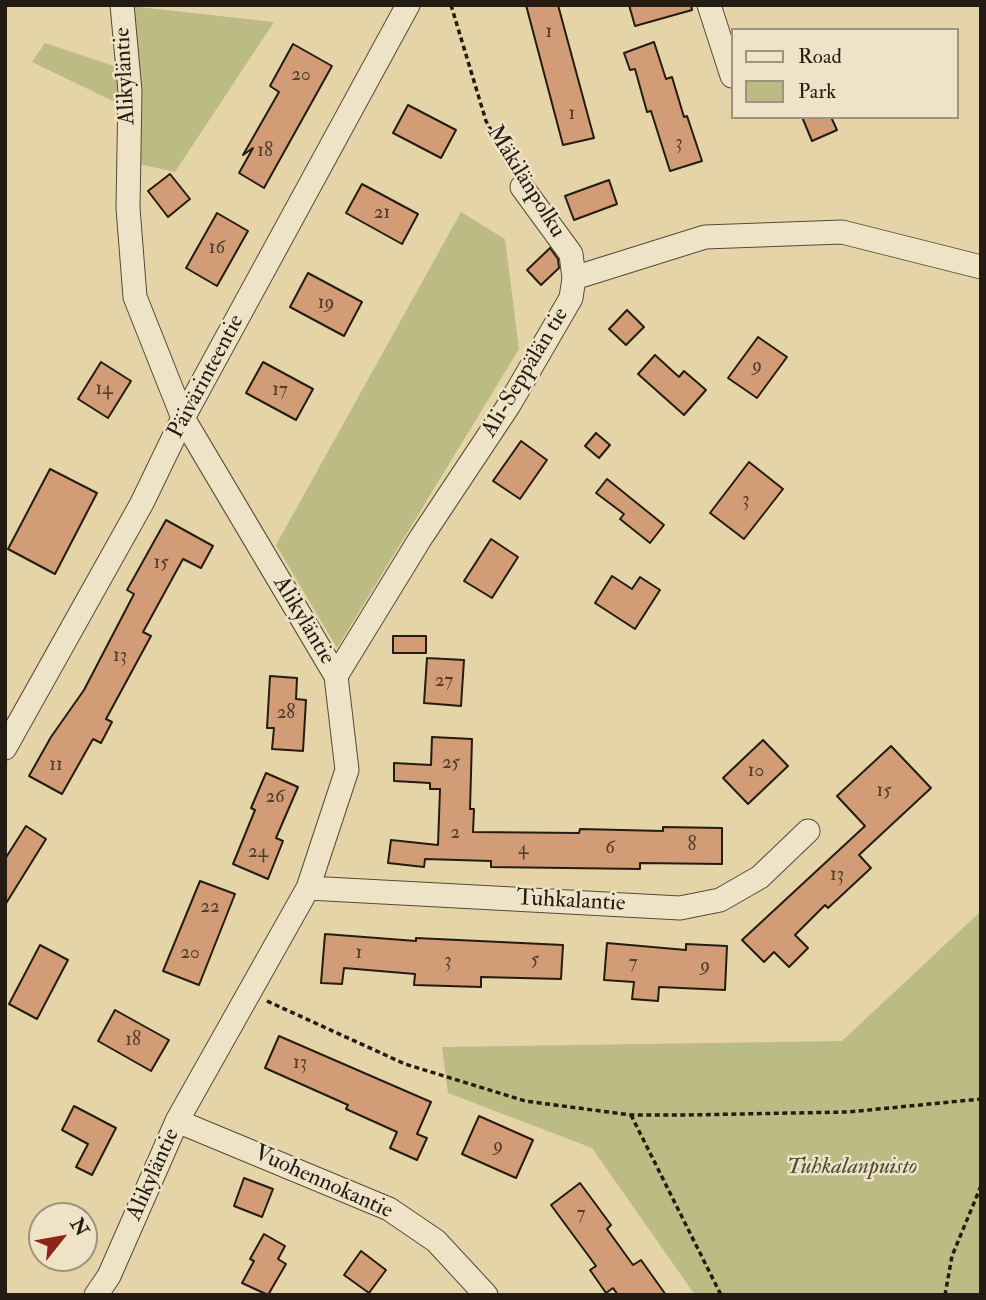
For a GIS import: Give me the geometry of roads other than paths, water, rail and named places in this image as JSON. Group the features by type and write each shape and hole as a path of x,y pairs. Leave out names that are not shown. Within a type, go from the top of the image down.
{"street":[{"name":"Alikyläntie","path":"96,1295 110,1276 177,1121 308,888 347,770 336,676 183,418 135,297 128,208 130,90 122,5"},
{"name":"Päivärinteentie","path":"5,748 142,503 183,418 408,5"},
{"path":"709,5 730,70"},
{"name":"Mäkilänpolku","path":"522,187 570,254 574,278"},
{"name":"Ali-Seppälän tie","path":"336,676 420,539 516,393 571,298 574,278 705,237 842,232 981,267"},
{"name":"Tuhkalantie","path":"308,888 680,908 720,900 760,877 808,831"},
{"name":"Vuohennokantie","path":"177,1121 389,1209 436,1241 486,1295"}],"park label":[{"name":"Tuhkalanpuisto","path":"852,1168"}]}
